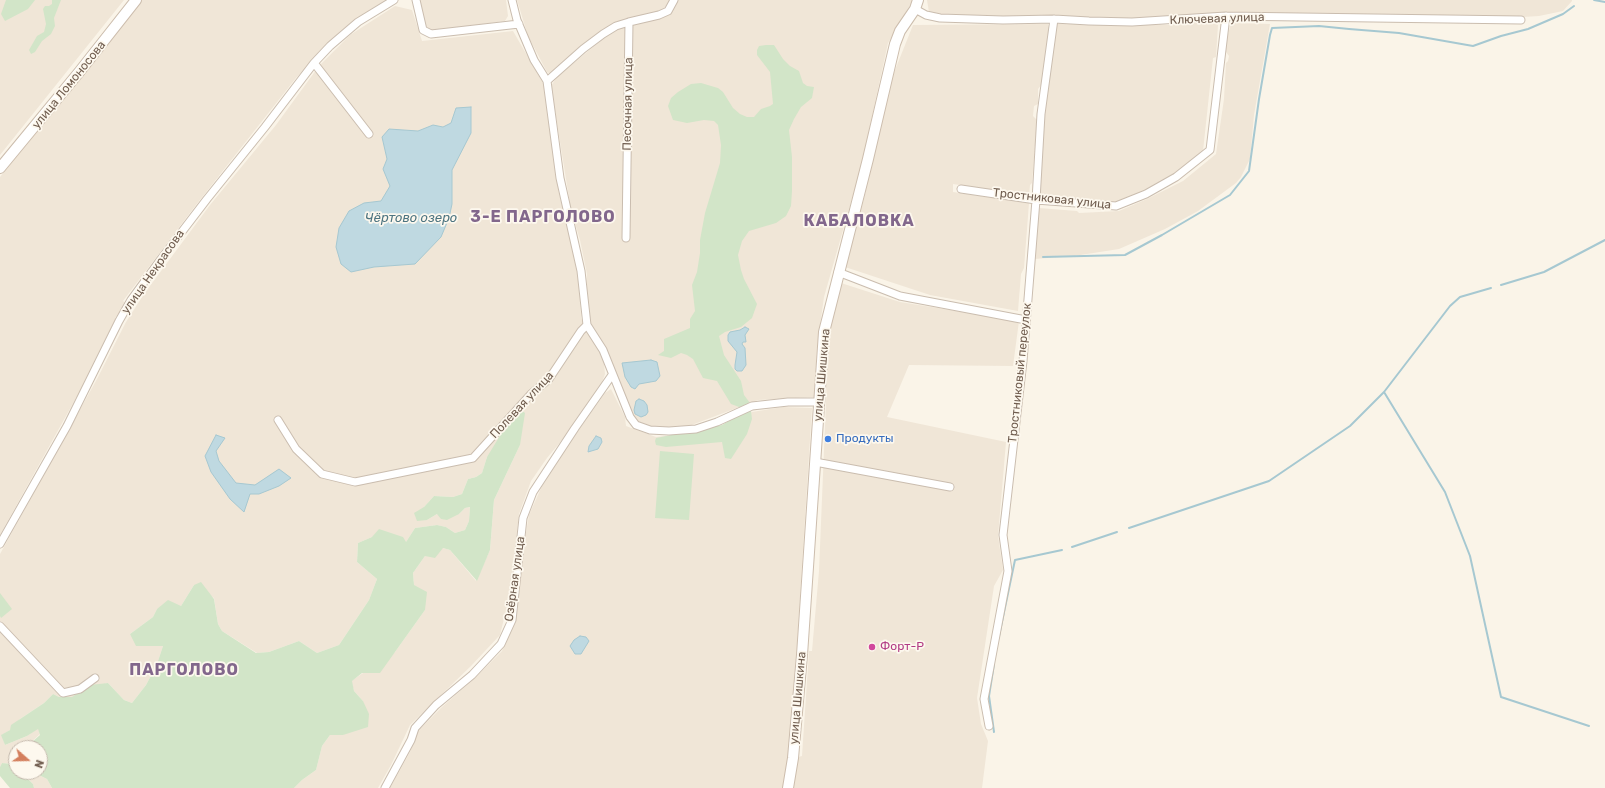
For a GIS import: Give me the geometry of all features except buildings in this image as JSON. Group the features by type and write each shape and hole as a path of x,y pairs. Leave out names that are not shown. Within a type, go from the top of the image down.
{"street":[{"name":"улица Ломоносова","path":"0,168 136,0"},
{"name":"улица Некрасова","path":"0,544 67,426 110,338 131,300 207,198 266,127 314,63 330,46 358,22 394,0"},
{"path":"416,0 423,30 431,34 519,24"},
{"path":"512,0 519,24 534,60 547,81 560,178 581,271 587,325 603,350 630,417 636,425 650,430 669,431 696,428 717,422 752,406 788,402 818,402"},
{"path":"547,81 583,49 603,34 616,26 660,15 668,11 674,0"},
{"name":"Ключевая улица","path":"917,5 926,15 940,18 1003,20 1054,18 1089,21 1132,22 1226,16 1520,20"},
{"name":"улица Шишкина","path":"788,788 793,758 802,655 818,402 824,332 838,272 868,159 895,44 900,31 917,5"},
{"name":"Тростниковая улица","path":"960,189 1036,200 1116,206 1146,194 1176,177 1210,150 1226,16"},
{"name":"Тростниковый переулок","path":"989,726 984,700 1008,571 1003,535 1022,368 1036,200 1041,114 1054,18"},
{"name":"Песочная улица","path":"626,238 629,22"},
{"path":"314,63 369,134"},
{"path":"838,272 900,296 1026,320"},
{"name":"Полевая улица","path":"278,420 296,449 322,474 356,482 473,458 531,394 549,379 581,331 587,325"},
{"name":"Озёрная улица","path":"385,788 411,740 415,728 436,705 472,675 501,644 512,620 523,518 533,492 566,440 612,375"},
{"path":"814,462 950,487"},
{"path":"0,626 63,693 80,689 95,678"}],"shaded area":[{"path":"0,0 124,0 0,155"},
{"path":"142,0 390,0 357,18 296,78 123,301 126,303 115,318 117,319 81,389 0,535 0,177"},
{"path":"420,0 506,0 508,16 505,21 433,31 424,24"},
{"path":"517,0 671,0 661,12 615,22 551,74 547,72 528,36"},
{"path":"677,0 913,0 888,43 861,167 824,297 817,347 814,397 758,400 689,426 657,428 636,421 629,409 607,352 590,322 586,294 587,274 580,240 571,210 551,86 557,77 610,33 625,26 659,19 671,13"},
{"path":"927,0 1572,1 1563,11 1539,16 1523,17 1268,14 1132,21 1053,17 1000,16 996,19 952,16 929,12"},
{"path":"395,6 412,10 422,41 513,31 543,83 549,101 552,131 551,138 559,194 571,240 580,290 581,318 588,334 601,354 605,374 601,385 573,427 547,458 531,481 519,514 509,598 500,635 471,666 410,725 378,788 294,788 316,770 322,746 330,735 343,735 363,701 354,691 351,681 395,652 425,610 414,585 413,573 425,556 443,548 450,550 476,581 490,550 494,500 520,445 487,457 482,473 476,477 468,479 462,494 453,497 434,496 424,507 427,520 437,514 459,514 465,508 470,507 469,521 465,530 455,533 446,527 437,525 415,528 406,542 372,537 358,543 357,562 377,579 369,600 339,645 317,653 299,641 269,652 257,653 222,631 218,624 214,598 194,585 181,606 157,609 153,617 130,634 163,646 157,664 146,685 132,703 124,700 108,683 84,690 73,697 59,697 53,694 44,703 20,719 10,730 2,735 5,745 8,744 8,764 2,763 0,767 0,554 97,379 126,322 144,294 210,205 276,125 319,66 350,35"},
{"path":"1177,22 1213,23 1218,25 1216,57 1213,58 1203,151 1178,173 1132,197 1114,202 1040,197 1044,118 1057,24 1171,25"},
{"path":"1231,23 1270,24 1254,115 1250,159 1241,177 1236,183 1198,211 1165,229 1119,249 1074,256 1034,259 1039,208 1077,211 1079,213 1119,211 1183,181 1216,154 1224,99 1226,63 1229,56 1226,52 1226,42"},
{"path":"1048,24 1049,29 1042,84 1038,89 1038,104 1034,106 1033,116 1037,120 1032,183 1030,185 1029,196 953,184 953,192 1029,203 1024,268 1021,274 1018,311 930,295 845,267 864,199 891,80 913,25"},
{"path":"841,283 900,302 1019,321 1013,366 909,365 887,417 1006,442 998,536 1003,570 994,586 977,698 981,724 988,741 982,788 793,788 798,757 802,756 809,651 812,651 819,571 829,330"},
{"path":"611,389 625,417 626,426 656,437 718,430 752,412 783,407 812,408 794,691 789,750 783,788 390,788 410,752 417,732 502,651 517,613 524,544 529,515 542,486 560,456 605,393"},
{"path":"38,728 40,734 34,740 17,740 27,736"},
{"path":"29,780 48,780 52,788 34,788 33,784"}],"green space":[{"path":"6,0 35,0 28,9 5,21 1,14"},
{"path":"52,0 61,0 54,18 55,26 51,34 42,41 35,52 31,54 29,50 37,36 44,32 46,24 43,9 45,6 52,4"},
{"path":"774,45 783,59 790,66 799,71 803,83 807,86 814,87 812,98 801,107 789,130 792,157 791,206 786,216 776,223 749,231 742,241 738,255 744,279 757,304 752,318 741,327 725,332 719,336 724,355 741,381 744,395 750,403 752,419 747,434 731,459 725,458 722,442 666,447 656,445 655,441 656,438 722,425 735,417 741,410 739,407 731,404 717,381 703,378 693,359 687,355 681,353 671,358 658,355 664,351 664,339 690,328 690,319 695,311 692,285 697,272 700,253 700,240 705,213 720,163 721,145 718,125 714,121 704,120 687,123 673,120 668,106 671,98 678,92 691,84 701,83 718,88 723,92 733,108 740,114 747,117 754,117 761,109 773,104 770,72 757,55 759,46"},
{"path":"521,410 525,413 520,445 494,500 490,550 477,581 450,550 443,548 435,558 425,556 413,573 414,585 427,592 425,610 380,673 362,673 352,681 354,691 363,701 369,714 368,727 343,735 330,735 322,746 316,770 294,788 52,788 48,780 48,740 34,740 40,735 38,729 17,740 8,740 8,744 5,745 1,735 10,730 11,725 44,703 53,694 59,697 72,697 90,685 108,683 124,700 132,703 146,685 157,664 163,646 136,646 130,634 153,617 157,609 168,600 181,606 194,585 201,582 214,599 218,624 222,631 256,653 269,652 299,641 317,653 339,645 369,600 377,579 357,562 358,543 372,537 379,529 403,537 406,542 415,528 437,525 446,527 455,533 465,530 469,521 470,507 465,508 459,514 447,520 441,519 437,514 427,520 417,521 414,513 424,507 434,496 453,497 462,494 468,479 476,477 482,473 487,457 501,434"},
{"path":"660,451 694,454 689,520 655,518"},
{"path":"0,593 12,609 1,618 0,616"},
{"path":"2,763 8,764 8,780 29,780 33,784 34,788 10,788 0,776 0,767"}],"water":[{"name":"Чёртово озеро","path":"471,107 471,133 452,170 452,204 449,218 441,237 415,264 374,267 351,272 341,264 336,247 339,228 349,211 364,203 381,201 390,186 383,169 387,159 382,137 389,129 418,131 433,125 443,127 451,123 456,108"},
{"path":"745,327 749,329 745,335 746,342 743,342 742,344 745,348 746,365 742,371 737,371 735,369 735,365 737,352 728,341 728,335 730,332 740,330"},
{"path":"651,360 657,362 660,376 656,381 639,384 635,389 631,387 625,377 622,363"},
{"path":"639,399 644,401 647,405 648,412 646,415 641,417 635,414 634,410 636,401"},
{"path":"216,435 225,438 216,451 219,461 236,483 255,485 279,469 291,478 279,486 259,494 250,494 244,512 230,499 211,472 205,456"},
{"path":"596,436 601,438 602,442 598,449 588,452 589,446"},
{"path":"580,636 586,637 589,641 581,654 575,654 570,646 574,640"}],"waterway":[{"path":"1594,0 1605,2"},
{"path":"1043,257 1125,255 1230,195 1249,171 1259,99 1272,28 1319,26 1399,33 1473,46 1501,36 1528,29 1563,14 1574,6"},
{"path":"1501,285 1544,272 1605,240"},
{"path":"1129,528 1269,481 1350,426 1384,392 1450,306 1460,297 1491,288"},
{"path":"1384,392 1445,492 1470,556 1501,697 1589,726"},
{"path":"1072,547 1117,532"},
{"path":"999,636 1015,560 1062,550"},
{"path":"994,664 989,696 994,732"}],"place":[{"name":"Продукты","path":"828,439"},
{"name":"Форт-Р","path":"872,647"}],"district":[{"name":"3-Е ПАРГОЛОВО","path":"543,217"},
{"name":"КАБАЛОВКА","path":"859,221"},
{"name":"ПАРГОЛОВО","path":"184,670"}]}
